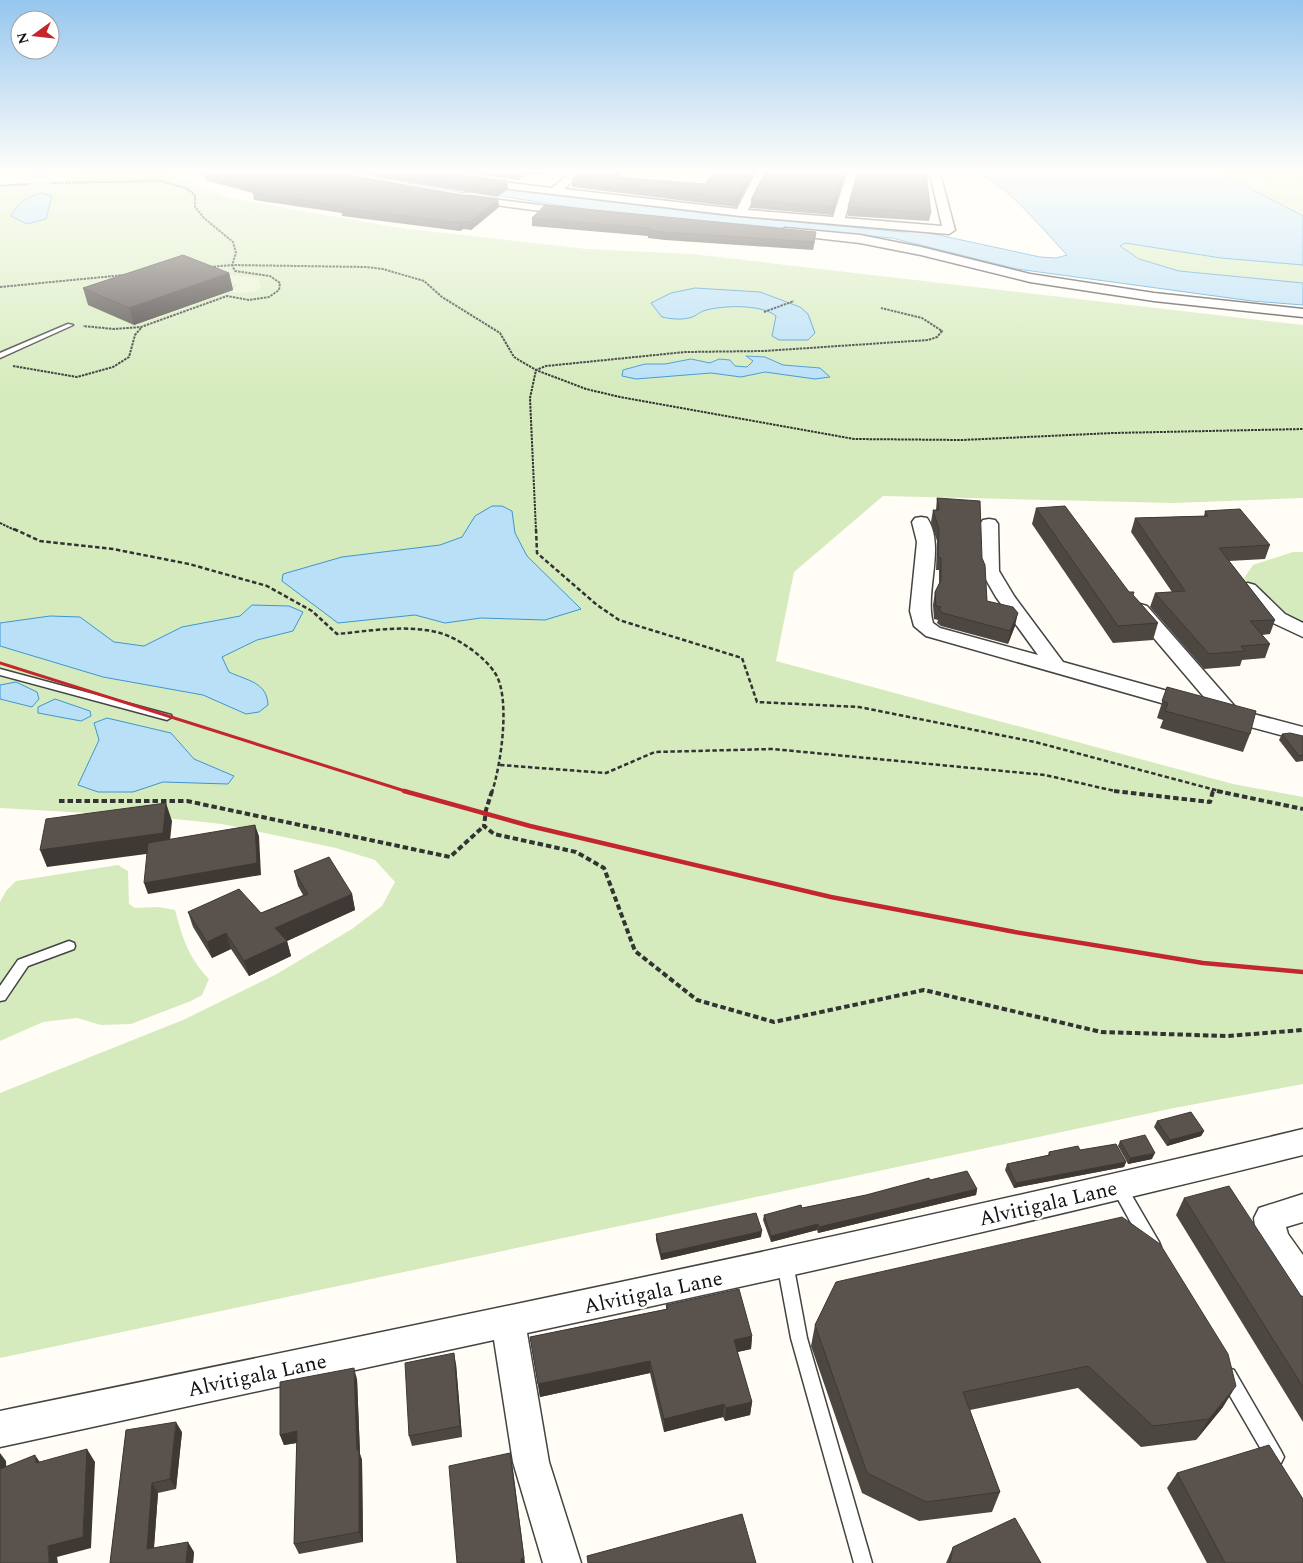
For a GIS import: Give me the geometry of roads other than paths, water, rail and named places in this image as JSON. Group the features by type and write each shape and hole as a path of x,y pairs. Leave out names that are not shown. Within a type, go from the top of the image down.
{"street":[{"path":"880,243 922,251 1015,275 1125,293 1303,312"},
{"path":"921,522 926,542 920,612 924,626 933,632 1303,734"},
{"path":"989,524 990,571 1005,597 1055,665"},
{"path":"1248,590 1278,618 1303,631"},
{"path":"1140,610 1231,715"},
{"name":"Alvitigala Lane","path":"0,1429 785,1263 1118,1187 1303,1142"},
{"path":"1303,1208 1270,1218 1269,1227 1273,1238 1303,1281"},
{"path":"508,1322 531,1462 562,1563"}],"lane":[{"path":"0,356 70,325"},
{"path":"0,672 167,717"},
{"path":"0,996 23,963 69,946"},
{"path":"1118,1187 1163,1264"},
{"path":"785,1263 799,1338 863,1563"},
{"path":"1218,1360 1283,1472"}],"water":[{"path":"912,243 975,243 1040,257 1056,258 1067,255 1056,243 1303,243 1303,265 1221,258 1125,243 1120,246 1139,259 1179,271 1303,283 1303,305 1252,301 1017,269"},
{"path":"695,288 760,292 800,307 808,314 815,333 808,340 779,340 772,336 776,316 761,309 730,307 711,309 691,317 676,319 662,317 651,303 671,293"},
{"path":"746,356 765,357 783,365 820,368 830,377 815,379 765,372 741,377 711,373 636,379 622,376 623,370 645,364 665,364 691,359 710,363 719,359 730,360 735,366 747,367 753,361"},
{"path":"492,506 502,506 512,511 515,533 527,556 581,609 545,620 481,618 445,623 415,615 338,623 282,581 283,574 342,557 440,545 462,537 475,516"},
{"path":"252,605 289,606 303,612 293,631 257,640 222,657 229,672 255,683 264,691 268,705 259,712 246,714 203,695 103,677 0,646 0,623 50,616 80,617 114,642 144,646 182,627 240,616"},
{"path":"16,682 37,692 39,699 32,707 0,699 0,685"},
{"path":"55,699 90,711 91,716 81,721 38,713 38,707"},
{"path":"107,718 171,733 194,759 234,776 228,784 163,782 133,792 98,792 78,785 99,740 94,723"}],"railway":[{"path":"0,663 408,792"},
{"path":"404,791 530,826 831,897 1015,932 1203,963 1303,972"}]}
